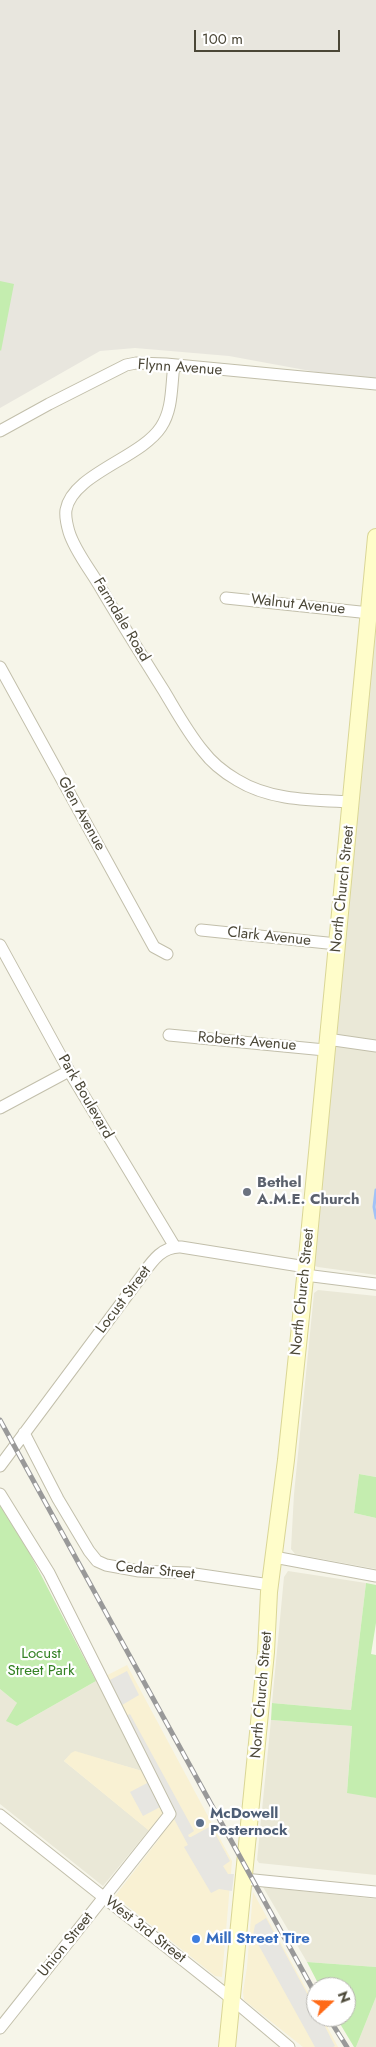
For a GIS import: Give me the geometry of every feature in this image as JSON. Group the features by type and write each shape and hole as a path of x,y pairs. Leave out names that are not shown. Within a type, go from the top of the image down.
{"main road":[{"name":"North Church Street","path":"227,2047 266,1652 270,1585 305,1271 351,802 370,659 370,613 376,537"}],"street":[{"name":"Flynn Avenue","path":"0,431 49,404 126,366 136,363 376,384"},
{"name":"Farmdale Road","path":"174,365 170,406 160,428 145,444 102,471 75,491 69,500 66,510 70,533 181,720 196,743 212,761 238,781 259,790 294,798 351,802"},
{"name":"Walnut Avenue","path":"226,598 370,613"},
{"name":"Glen Avenue","path":"0,667 154,947 167,954"},
{"name":"Clark Avenue","path":"201,930 337,944"},
{"name":"Park Boulevard","path":"0,945 70,1071 175,1247"},
{"name":"Roberts Avenue","path":"168,1035 376,1046"},
{"path":"0,1108 70,1071"},
{"path":"175,1247 197,1249 376,1284"},
{"name":"Locust Street","path":"0,1466 152,1262 164,1251 175,1247"},
{"name":"Cedar Street","path":"24,1433 58,1499 89,1552 97,1561 106,1565 139,1571 188,1573 270,1585"},
{"name":"Union Street","path":"0,1494 49,1573 170,1814 0,2028"},
{"path":"274,1557 376,1576"},
{"name":"West 3rd Street","path":"0,1815 232,1999 289,2047"},
{"path":"244,1879 376,1892"}],"shaded area":[{"path":"0,0 376,0 376,383 229,356 135,348 100,351 0,408"},
{"path":"376,612 376,1275 312,1265"},
{"path":"318,1290 376,1296 376,1477 359,1474 354,1513 376,1518 376,1569 295,1554 291,1549 294,1494 314,1293"},
{"path":"288,1571 366,1583 351,1710 272,1703 284,1577"},
{"path":"127,1665 232,1861 222,1977 215,1976 115,1896 159,1839 64,1761 75,1751 142,1771 96,1681"},
{"path":"127,1671 139,1695 117,1708 104,1683"},
{"path":"96,1681 142,1771 75,1752 64,1761 149,1830 103,1886 0,1804 0,1689 17,1703 17,1726"},
{"path":"130,1714 194,1831 188,1835 189,1837 211,1826 230,1861 223,1866 228,1874 234,1874 232,1891 219,1889 211,1893 184,1847 188,1845 166,1804 143,1816 130,1792 153,1780 122,1718"},
{"path":"271,1720 352,1726 347,1792 376,1798 376,1875 259,1863 257,1860"},
{"path":"263,1887 376,1899 376,1967 307,1962"},
{"path":"253,1892 306,1989 306,2027 327,2027 338,2047 303,2047 244,2000 243,1992"},
{"path":"266,1918 306,1992 306,2027 325,2027 335,2046 315,2047 253,1935 255,1925"},
{"path":"376,1997 376,2047 356,2047"}],"green space":[{"path":"0,281 14,284 1,351 0,350"},
{"path":"359,1474 376,1477 376,1518 354,1513"},
{"name":"Locust Street Park","path":"0,1500 96,1681 17,1726 6,1721 17,1703 0,1689"},
{"path":"366,1583 376,1585 376,1623 371,1654 376,1655 376,1798 347,1793 352,1726 271,1720 272,1703 351,1710"},
{"path":"307,1962 376,1967 376,1997 356,2047 354,2047 342,2027 356,2027 356,1977 315,1977"}],"waterway":[{"path":"376,1190 374,1207 376,1218"}],"railway":[{"path":"0,1420 306,1977"},
{"path":"334,2027 347,2047"}],"place":[{"name":"Bethel A.M.E. Church","path":"247,1192"},
{"name":"McDowell Posternock","path":"200,1823"},
{"name":"Mill Street Tire","path":"196,1939"}]}
